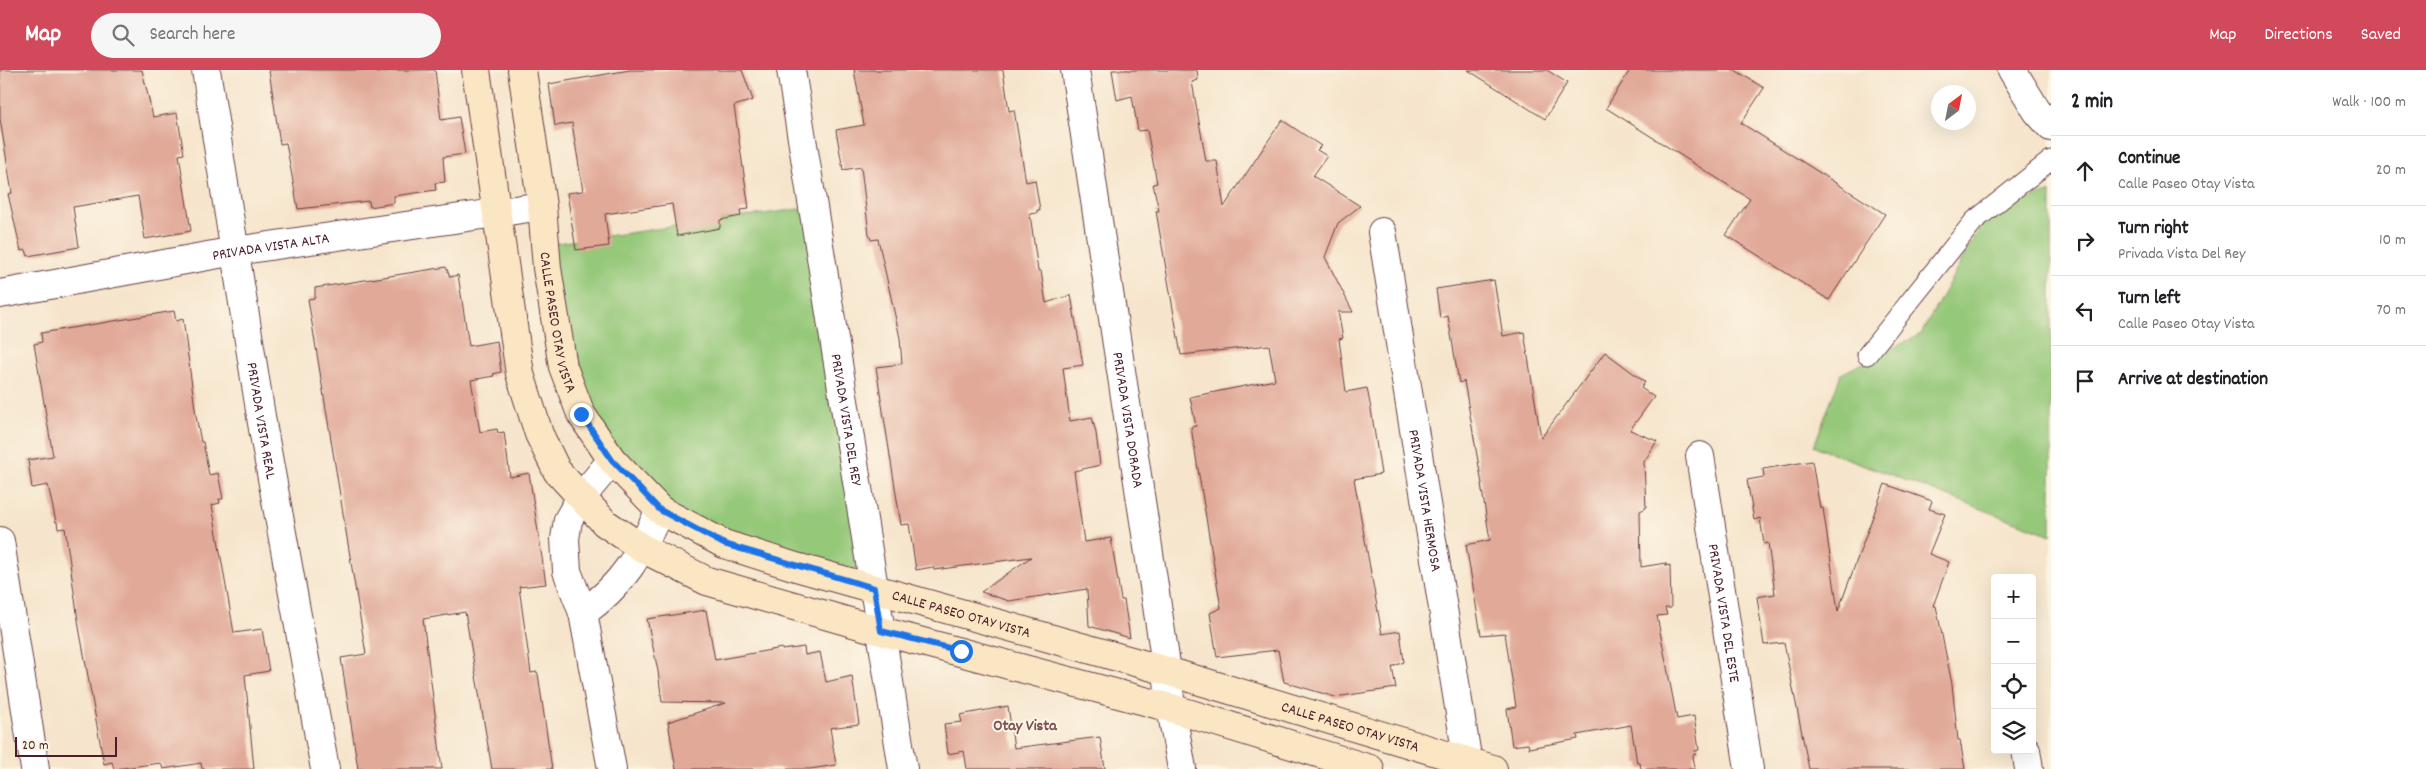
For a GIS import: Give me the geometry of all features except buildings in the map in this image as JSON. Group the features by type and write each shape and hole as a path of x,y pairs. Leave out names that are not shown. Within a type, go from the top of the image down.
{"street":[{"name":"PRIVADA VISTA REAL","path":"206,70 263,429 325,769"},
{"path":"476,70 520,374 540,434 557,471 580,499 605,523 642,548 707,581 881,631 1170,708 1370,769"},
{"name":"CALLE PASEO OTAY VISTA","path":"522,70 542,206 547,268 563,367 581,414 612,460 660,510 724,544 1167,671 1477,767"},
{"name":"PRIVADA VISTA DEL REY","path":"791,70 903,769"},
{"name":"PRIVADA VISTA DORADA","path":"1075,70 1167,671 1170,708 1182,769"},
{"path":"2012,70 2037,111 2051,127"},
{"name":"PRIVADA VISTA ALTA","path":"0,294 235,251 542,206"},
{"name":"PRIVADA VISTA HERMOSA","path":"1382,232 1477,767"},
{"name":"PRIVADA VISTA DEL ESTE","path":"1700,456 1749,769"},
{"path":"612,460 580,499 568,520 565,539 567,571 583,613 612,769"},
{"path":"583,613 605,597 620,581 642,548 660,510"},
{"path":"0,541 34,769"},
{"path":"2027,754 2029,769"}],"lane":[{"path":"1867,355 1974,221 2051,160"}],"green space":[{"path":"2051,192 2051,535 1814,446 1841,374 1921,334 1988,213"},
{"path":"820,206 874,588 660,510 581,414 550,244"}],"district":[{"name":"Otay Vista","path":"1025,724"}],"route":[{"path":"581,414 612,460 660,510 724,544 796,567 874,588 881,631 961,651"}]}
